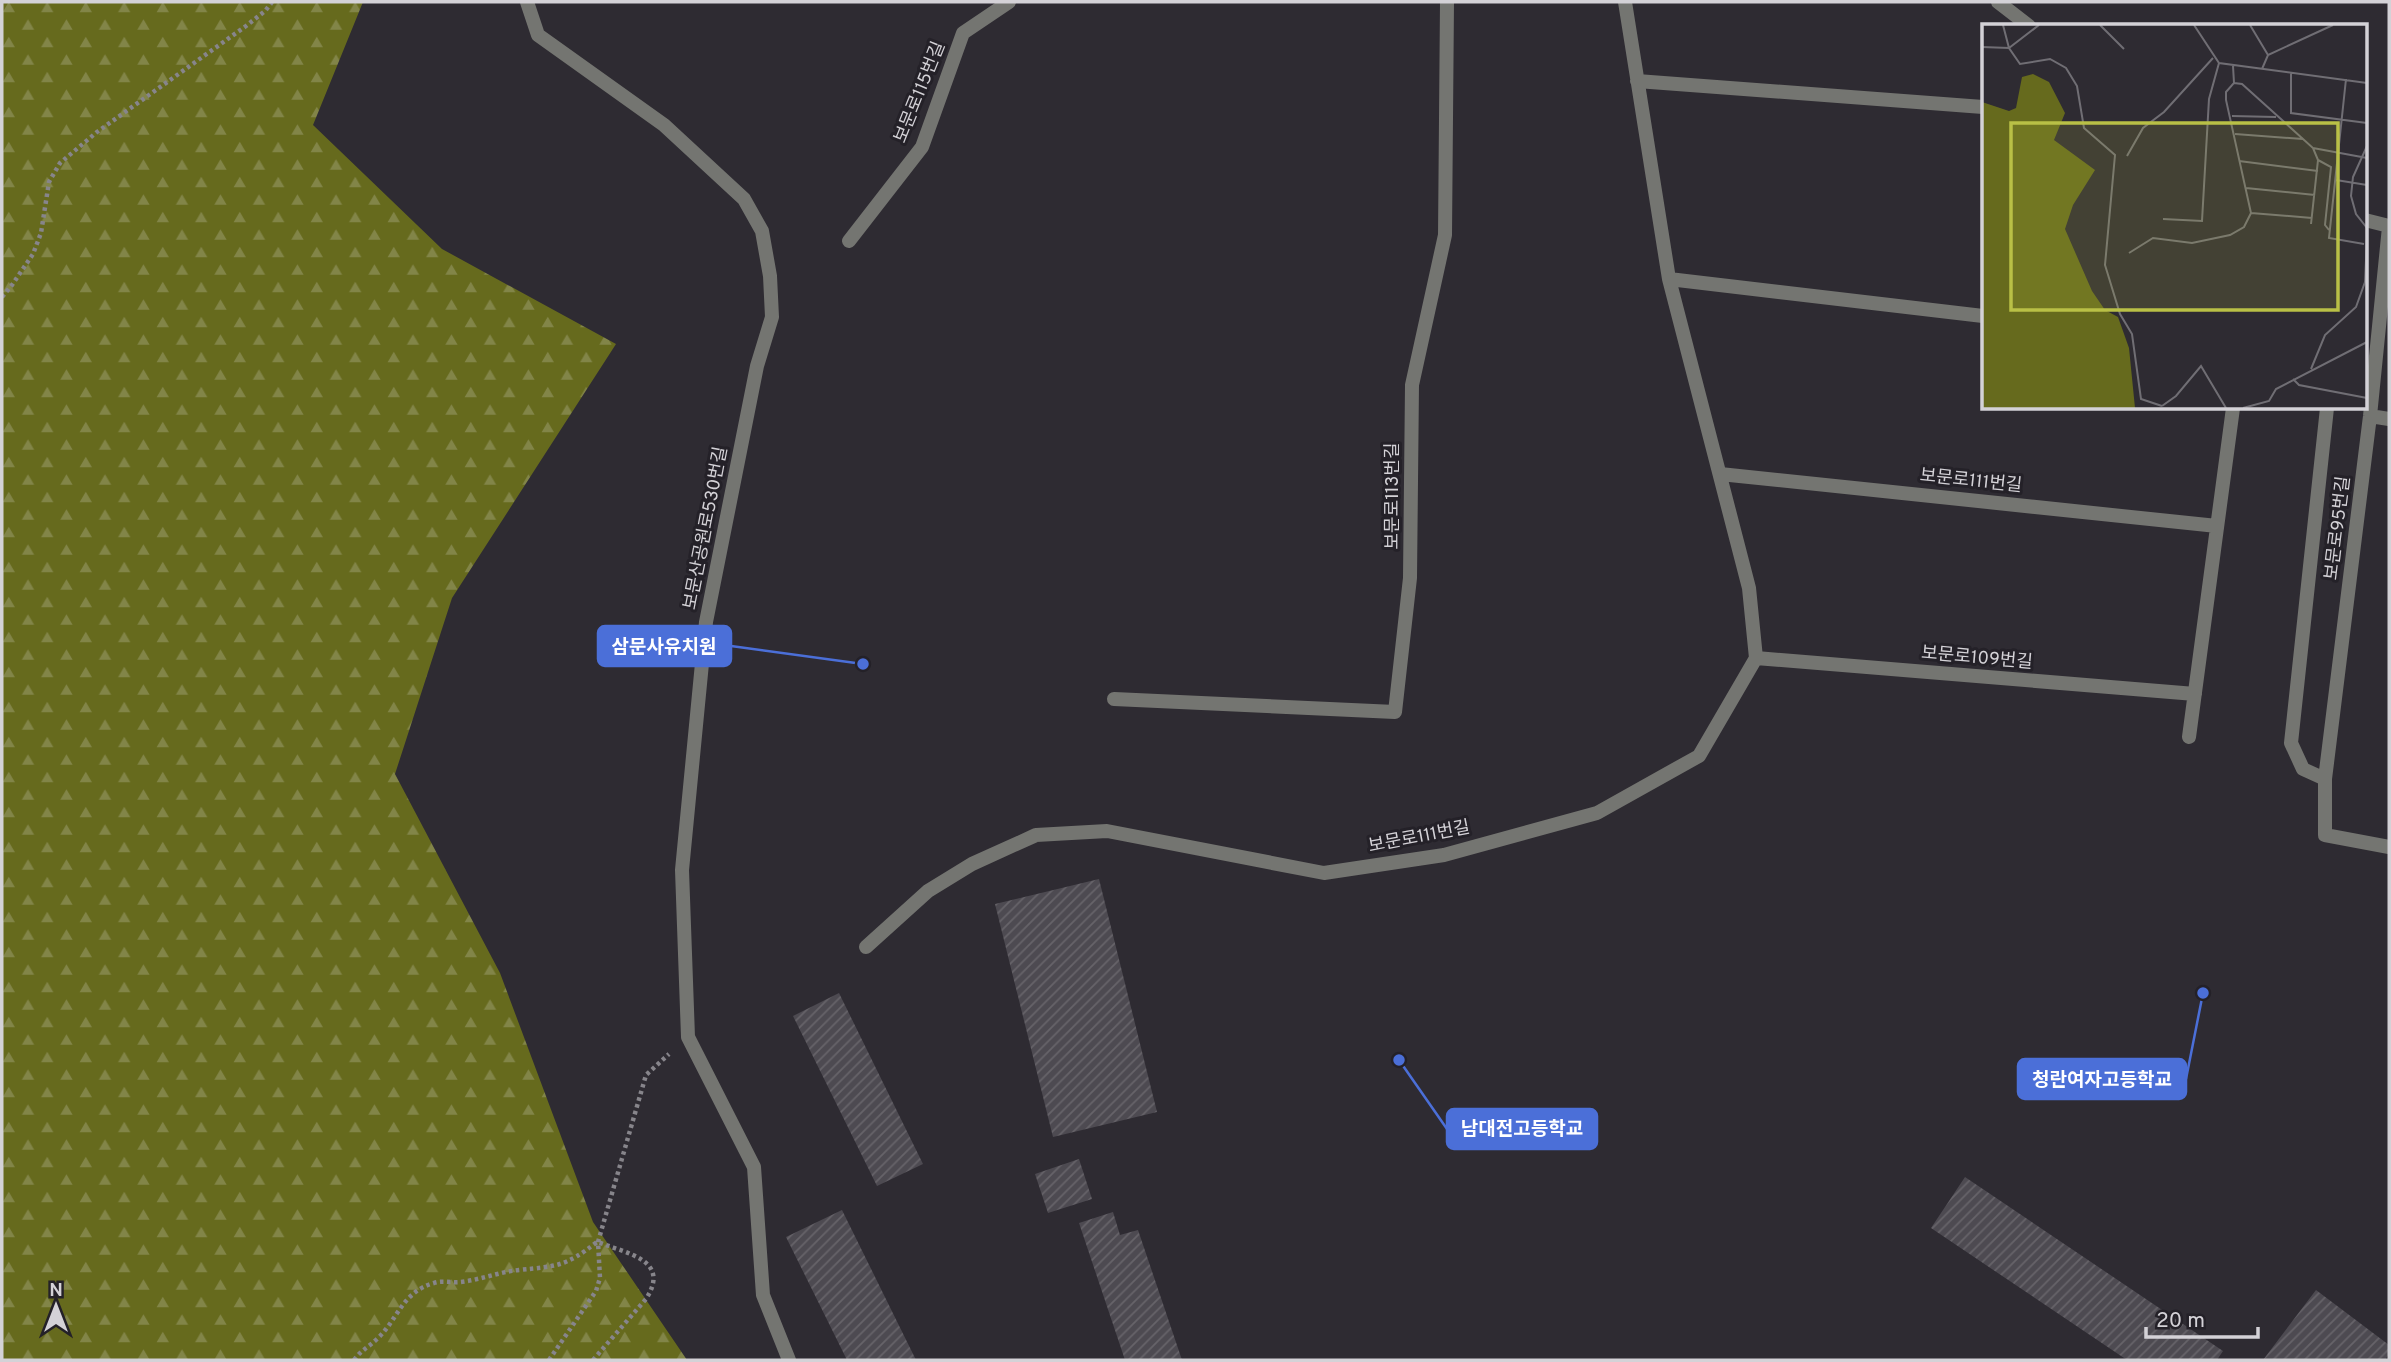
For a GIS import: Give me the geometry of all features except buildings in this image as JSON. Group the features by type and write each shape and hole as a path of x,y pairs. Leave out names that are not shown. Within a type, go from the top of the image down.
{"street":[{"name":"보문산공원로530번길","path":"527,2 538,35 664,125 744,199 762,231 771,276 772,317 757,366 706,622 682,870 688,1037 754,1167 763,1295 789,1360"},
{"name":"보문로115번길","path":"849,241 922,147 963,33 1009,2"},
{"name":"보문로113번길","path":"1114,699 1395,712 1410,579 1412,385 1445,235 1447,2"},
{"path":"1625,2 1669,279 1749,589 1756,658"},
{"path":"1998,2 2026,24"},
{"path":"1637,81 1982,107"},
{"path":"2366,220 2389,226"},
{"name":"보문로95번길","path":"2389,226 2370,416 2325,779 2325,835 2389,847"},
{"path":"1669,279 1982,316"},
{"path":"2189,737 2232,410"},
{"path":"2325,779 2303,769 2291,743 2328,410"},
{"path":"2370,416 2389,419"},
{"name":"보문로111번길","path":"1720,474 2217,526"},
{"name":"보문로111번길","path":"866,947 928,891 972,864 1036,835 1107,831 1324,873 1444,855 1597,813 1699,756 1756,658"},
{"name":"보문로109번길","path":"1756,658 2195,694"}],"path":[{"path":"2,297 33,254 41,233 49,182 60,163 97,132 246,26 272,2"},
{"path":"549,1360 596,1291 600,1278 598,1241 646,1075 688,1037"},
{"path":"354,1360 361,1350 378,1338 401,1304 418,1290 435,1282 460,1283 519,1270 557,1266 575,1259 598,1241"},
{"path":"593,1360 646,1299 655,1277 653,1270 646,1263 598,1241"}],"green space":[{"path":"2,2 363,2 313,125 442,249 616,344 452,598 395,774 500,973 593,1222 687,1360 2,1360"}],"place":[{"name":"삼문사유치원","path":"863,664"},
{"name":"청란여자고등학교","path":"2203,993"},
{"name":"남대전고등학교","path":"1399,1060"}]}
